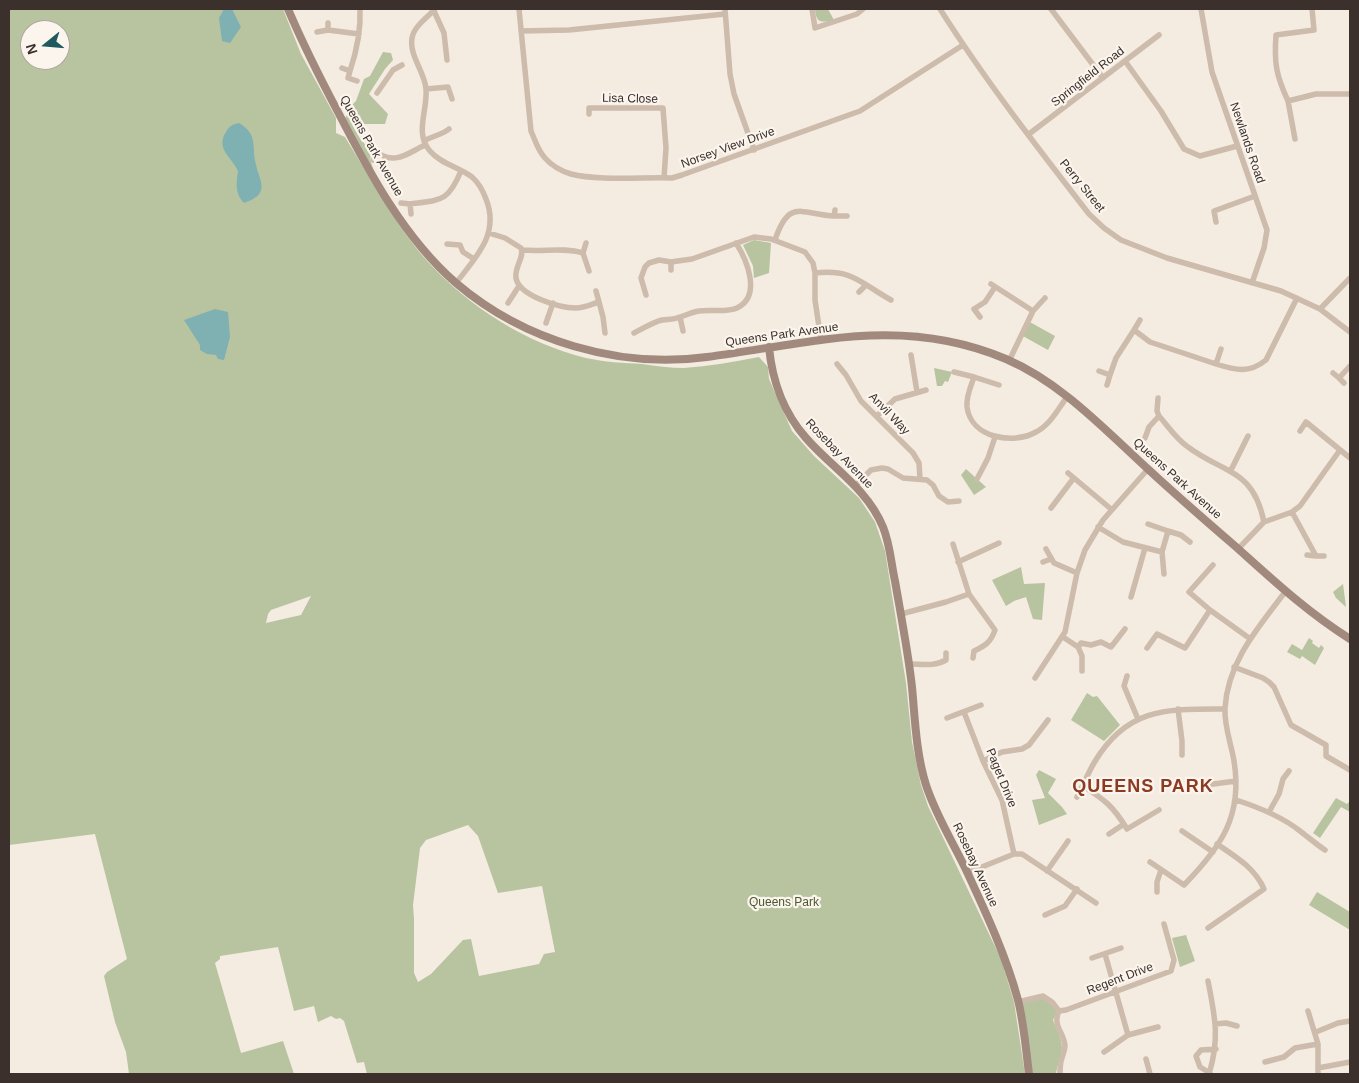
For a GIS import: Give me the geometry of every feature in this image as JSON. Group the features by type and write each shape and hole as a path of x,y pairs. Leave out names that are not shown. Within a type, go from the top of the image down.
{"street":[{"name":"Queens Park Avenue","path":"288,9 317,74 373,177 400,218 426,251 456,283 486,305 523,326 554,340 599,353 631,358 665,360 705,358 821,340 877,335 923,337 970,346 1009,360 1067,397 1107,430 1148,470 1285,592 1325,623 1350,639"},
{"path":"357,81 348,78 359,34 360,9"},
{"name":"Norsey View Drive","path":"518,9 531,131 543,157 553,165 573,174 664,178 682,176 860,111 963,45"},
{"path":"812,9 816,36"},
{"path":"815,28 857,14 863,9"},
{"name":"Perry Street","path":"940,9 963,45 1029,134 1089,214 1104,228 1121,240 1167,258 1297,298 1320,309 1350,332"},
{"path":"1051,9 1103,78"},
{"name":"Newlands Road","path":"1201,9 1212,72 1267,230 1267,237 1252,283"},
{"path":"1295,139 1288,101 1279,82 1275,67 1276,35 1314,30 1312,9"},
{"path":"447,60 444,33 434,10 420,25 412,38 413,51 426,89 422,131 425,143 437,158 471,176 482,189 490,214 489,233 474,259 456,283"},
{"path":"521,31 569,30 725,11 730,74 734,94 754,150"},
{"path":"328,23 328,30"},
{"path":"317,32 328,30 359,34"},
{"name":"Springfield Road","path":"1029,134 1159,35"},
{"path":"1124,61 1161,111 1184,149 1200,156 1237,146"},
{"path":"377,93 394,70 402,65"},
{"path":"342,68 350,71"},
{"path":"448,80 452,99"},
{"path":"426,89 448,87"},
{"path":"1288,101 1316,94 1350,94"},
{"name":"Lisa Close","path":"589,108 663,108 666,148 664,178"},
{"path":"371,145 386,158 391,159 404,155 449,128"},
{"path":"373,160 378,152"},
{"path":"401,203 410,204 443,198 452,189 461,171"},
{"path":"1216,222 1214,211 1255,196"},
{"path":"410,204 411,214"},
{"path":"775,240 781,222 792,212 807,211 823,216 835,213 847,216"},
{"path":"489,233 518,245 523,250 566,249 583,253"},
{"path":"646,295 641,278 649,263 658,260 671,262 705,255 754,237 775,240 805,252 813,263 815,300 821,340"},
{"path":"586,243 583,253 590,271"},
{"path":"634,333 661,320 700,311 736,308 745,303 750,288 750,280 745,260 736,243"},
{"path":"447,244 460,245 463,252 474,259"},
{"path":"523,250 516,270 516,276 519,286 532,296 573,308 580,308 599,302"},
{"path":"671,262 671,270"},
{"path":"815,273 836,272 857,278 891,300"},
{"path":"1320,309 1350,278"},
{"path":"859,292 866,285"},
{"path":"508,303 519,286"},
{"path":"980,317 974,309 985,302 993,286 1033,311"},
{"path":"596,291 605,334"},
{"path":"1009,360 1033,311 1045,298"},
{"path":"1134,330 1150,342 1241,371 1259,366 1266,360 1297,298"},
{"path":"546,323 553,303"},
{"path":"680,317 683,331"},
{"path":"1107,385 1116,358 1140,320"},
{"name":"Rosebay Avenue","path":"769,347 777,388 784,407 805,438 856,485 875,510 884,528 901,614 917,741 926,784 936,810 967,872 1000,946 1018,1002 1029,1074"},
{"path":"1216,364 1221,349"},
{"path":"911,355 917,392"},
{"name":"Anvil Way","path":"838,364 862,401 913,453 919,463 920,479"},
{"path":"1339,378 1350,366"},
{"path":"1099,371 1110,375"},
{"path":"954,372 999,386"},
{"path":"1333,373 1344,383"},
{"path":"974,377 967,399 970,417 977,426 995,437 1021,438 1036,432 1048,423 1067,397"},
{"path":"877,416 895,399 926,390"},
{"path":"1158,398 1157,411 1159,416 1186,446 1231,470 1252,489 1264,522"},
{"path":"1145,438 1149,427 1159,416"},
{"path":"1300,431 1306,422 1350,458"},
{"path":"1231,470 1248,436"},
{"path":"977,479 988,458 995,437"},
{"path":"1238,549 1264,522 1292,512 1306,499 1340,450"},
{"path":"856,485 871,470 882,468 903,478 927,480 933,485 940,496 948,502 959,501"},
{"path":"1035,678 1065,632 1077,573 1085,550 1111,509 1148,470"},
{"path":"1068,472 1073,479 1111,509"},
{"path":"1050,508 1073,479"},
{"path":"1292,512 1316,556"},
{"path":"1148,524 1182,535 1190,542"},
{"path":"1098,528 1123,542 1162,552"},
{"path":"1164,574 1162,552 1168,531"},
{"path":"958,562 999,543"},
{"path":"953,544 969,594 995,630 992,638 986,645 974,651 973,658"},
{"path":"1131,597 1144,548"},
{"path":"1046,549 1051,559 1060,567 1077,573"},
{"path":"1307,556 1324,556"},
{"path":"1043,562 1051,559"},
{"path":"1213,565 1189,592 1210,610 1249,638"},
{"path":"1150,862 1184,885 1213,852 1230,820 1236,800 1236,781 1225,709 1234,667 1249,638 1285,592"},
{"path":"901,614 969,594"},
{"path":"1147,648 1157,634 1186,648 1210,610"},
{"path":"1078,647 1081,644 1091,645 1101,642 1111,647 1125,629"},
{"path":"1063,637 1078,647 1082,656 1082,671"},
{"path":"908,664 929,666 944,662 946,660 946,653"},
{"path":"1234,667 1269,682 1274,687 1291,725 1326,745 1326,756 1350,770"},
{"path":"1127,676 1124,686 1138,719"},
{"path":"947,718 981,705"},
{"path":"1077,797 1094,763 1107,744 1123,728 1138,719 1157,712 1178,709 1225,709"},
{"path":"1178,709 1182,755"},
{"name":"Paget Drive","path":"964,712 983,761 1005,808 1014,854"},
{"path":"983,761 1002,752 1022,749 1029,745 1048,720"},
{"path":"1269,812 1279,794 1283,779 1289,771"},
{"path":"1194,783 1206,785 1236,781"},
{"path":"1083,786 1107,802 1127,829 1159,810"},
{"path":"1236,800 1269,812 1300,831 1308,839 1325,850"},
{"path":"1108,834 1124,824"},
{"path":"1182,831 1213,852"},
{"path":"1047,871 1068,841"},
{"path":"1208,928 1264,889 1260,880 1246,864 1218,844"},
{"path":"967,872 1014,854 1022,854 1096,903"},
{"path":"1157,892 1157,882 1161,870"},
{"path":"1045,915 1065,906 1077,889"},
{"name":"Regent Drive","path":"1058,1011 1066,1010 1171,971 1174,960 1164,924"},
{"path":"1092,958 1121,948"},
{"path":"1105,954 1128,1035"},
{"path":"1208,981 1215,1024 1216,1049 1210,1074 1200,1067 1196,1056 1201,1050 1216,1049"},
{"path":"1018,1002 1044,996 1052,1002 1058,1011 1056,1018 1058,1029 1063,1037 1065,1047 1060,1074"},
{"path":"1308,1011 1316,1032 1318,1071 1350,1062"},
{"path":"1316,1032 1338,1023 1350,1021"},
{"path":"1215,1024 1226,1023 1237,1026"},
{"path":"1104,1052 1128,1035 1158,1027"},
{"path":"1265,1062 1284,1057 1296,1048 1318,1044"},
{"path":"1146,1059 1150,1074"}],"green space":[{"name":"Queens Park","path":"9,9 283,9 301,54 336,118 336,133 345,137 384,202 405,233 429,263 481,309 501,322 542,343 586,358 684,368 722,364 759,357 768,367 769,379 792,431 814,456 859,498 875,522 885,551 906,683 912,742 921,785 928,806 1001,959 1014,1002 1025,1074 367,1074 364,1062 357,1063 344,1021 331,1016 318,1022 314,1006 294,1011 278,947 220,956 220,959 215,963 241,1053 283,1041 294,1074 129,1074 126,1052 115,1022 104,976 127,959 95,834 9,845","holes":["311,596 301,615 266,623 271,610","468,825 478,836 498,893 542,886 555,952 544,954 539,964 479,976 471,939 463,940 431,974 418,982 414,973 413,905 420,848 426,840"]},
{"path":"815,9 828,9 834,20 820,21"},
{"path":"383,52 391,53 393,60 369,94 388,114 385,124 363,124 350,111 364,79 370,76"},
{"path":"347,115 359,137 372,153 370,159 374,172 344,120"},
{"path":"754,240 771,243 769,273 754,278 753,266 743,245"},
{"path":"1028,321 1055,336 1048,350 1021,335"},
{"path":"934,368 952,372 948,382 945,381 942,386 937,386"},
{"path":"966,469 986,487 974,495 961,475"},
{"path":"1021,567 1024,584 1045,583 1042,620 1033,619 1026,597 1006,606 992,580"},
{"path":"1343,584 1346,607 1336,598 1333,592"},
{"path":"1309,638 1319,648 1321,645 1324,648 1315,665 1302,656 1300,659 1287,652 1292,644 1302,650"},
{"path":"1087,693 1093,697 1097,696 1120,725 1104,741 1071,720"},
{"path":"1039,770 1056,779 1048,793 1067,814 1039,825 1032,800 1045,798 1036,775"},
{"path":"1336,798 1347,804 1350,801 1350,812 1341,807 1320,838 1313,833"},
{"path":"1317,892 1350,912 1350,930 1309,905"},
{"path":"1186,935 1195,961 1180,967 1172,938"},
{"path":"1043,996 1058,1011 1053,1020 1061,1040 1061,1054 1056,1074 1029,1074 1018,1002"}],"water":[{"path":"224,9 232,9 241,27 230,43 222,41 219,18"},
{"path":"239,123 245,127 252,137 256,165 262,187 258,196 244,203 239,196 237,188 238,171 223,148 222,143 228,128"},
{"path":"215,309 228,312 230,337 224,360 218,359 216,355 207,354 200,350 200,345 184,320"}],"district":[{"name":"QUEENS PARK","path":"1143,787"}]}
